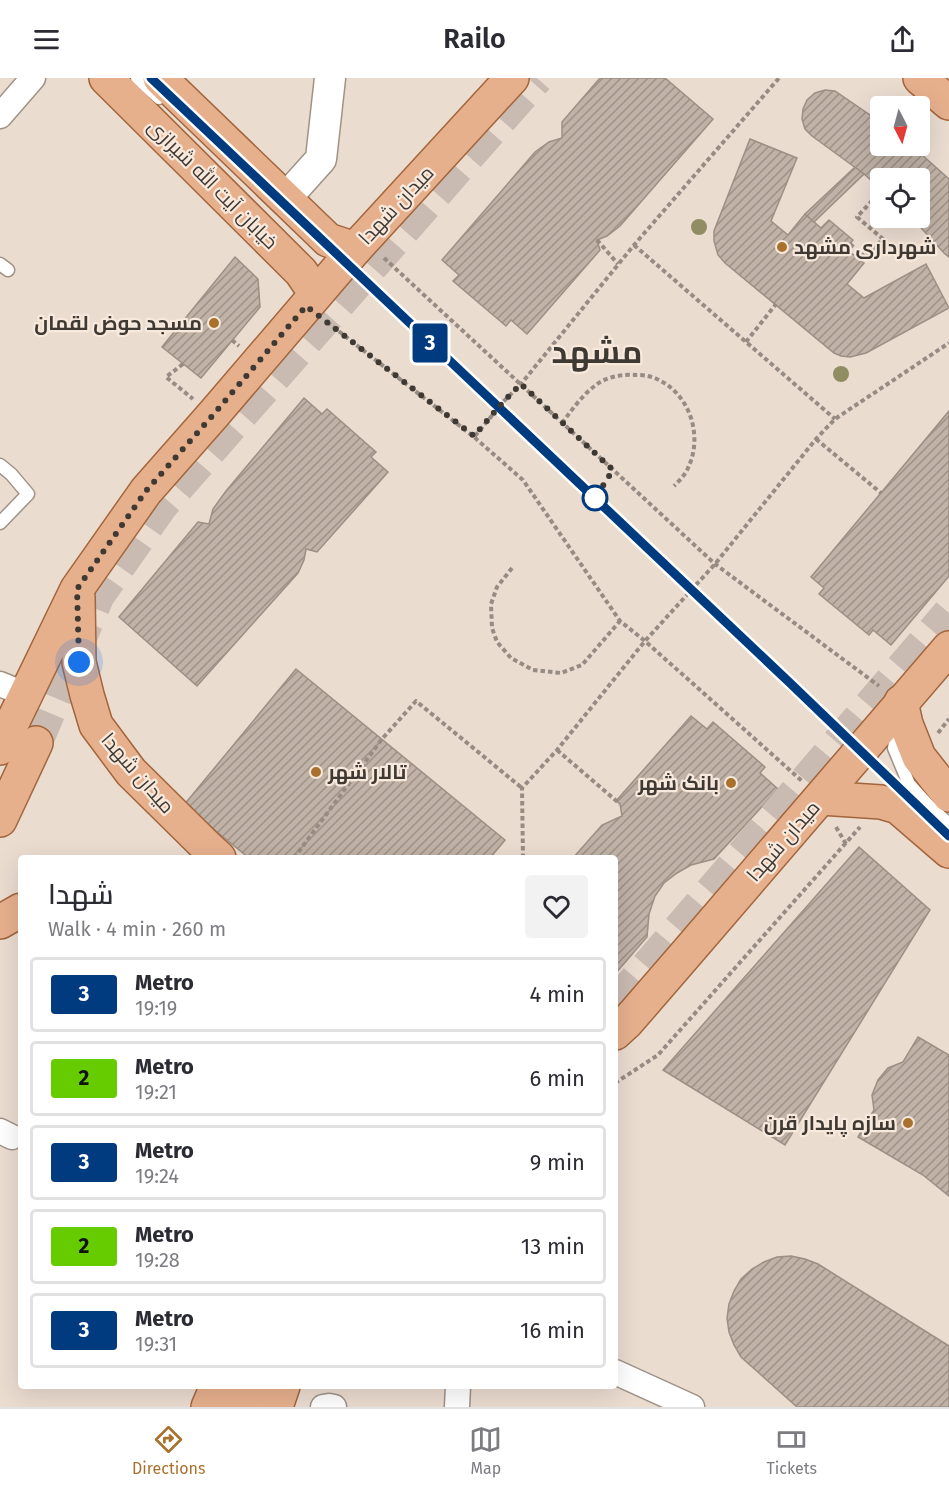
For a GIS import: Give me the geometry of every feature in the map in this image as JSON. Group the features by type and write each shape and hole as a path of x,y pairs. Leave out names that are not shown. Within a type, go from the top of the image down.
{"main road":[{"name":"خیابان آیت الله شیرازی","path":"106,78 302,272 311,300"},
{"name":"خیابان آیت الله شیرازی","path":"160,78 328,240 349,252"},
{"name":"میدان شهدا","path":"216,855 131,772 96,725 79,662 77,589 146,491 311,300 349,252 512,78"},
{"path":"920,78 949,103"},
{"path":"0,748 12,694 77,589"},
{"name":"میدان شهدا","path":"618,1030 949,648"},
{"path":"901,702 906,724 919,757 949,795"},
{"path":"0,820 36,743"},
{"path":"820,798 882,802 898,807 949,851"},
{"path":"0,922 18,912"},
{"path":"208,1407 216,1389"},
{"path":"242,1407 249,1389"},
{"path":"276,1407 282,1389"}],"street":[{"path":"0,116 33,78"},
{"path":"286,198 321,159 330,78"},
{"path":"618,1373 692,1407"},
{"path":"457,1407 458,1389"}],"lane":[{"path":"137,78 170,109"},
{"path":"0,465 28,494 0,523"},
{"path":"901,702 894,748 904,775 928,805 949,824"}],"path":[{"path":"474,436 521,384 634,245 779,78"},
{"path":"850,244 866,257 883,239 857,217 870,203"},
{"path":"597,240 618,264"},
{"path":"634,245 835,419"},
{"path":"349,252 521,384 715,564 901,702"},
{"path":"311,300 474,436 523,480 620,621 820,798"},
{"path":"746,342 776,304"},
{"path":"523,855 522,788 557,750 645,641 715,564 816,439 835,419 949,344"},
{"path":"183,364 166,377 213,415"},
{"path":"562,423 597,384 622,374 648,376 667,384 684,400 692,417 695,435 694,451 688,469 674,486"},
{"path":"816,439 881,493"},
{"path":"512,568 497,587 491,604 492,628 497,642 511,658 532,670 561,673 582,665 620,621"},
{"path":"296,855 382,739 416,701 522,788"},
{"path":"919,757 949,719"},
{"path":"557,750 620,804"},
{"path":"618,1081 658,1055 882,802"}],"building":[{"path":"600,78 665,78 713,119 620,226 597,240 600,250 527,334 511,320 506,326 453,281 459,275 442,260 535,152 549,142 562,138 562,122"},
{"path":"825,90 835,91 870,115 870,156 923,156 949,179 949,257 921,228 930,228 930,168 870,168 870,179 805,129 802,119 803,109 807,100 815,93"},
{"name":"شهرداری مشهد","path":"750,139 797,158 771,221 788,235 805,214 821,228 829,220 853,240 846,249 864,263 847,284 864,298 926,264 949,308 866,353 850,357 841,356 834,353 725,263 718,255 714,231"},
{"path":"855,167 864,174 814,222 805,214"},
{"name":"مسجد حوض لقمان","path":"235,257 258,279 260,307 201,378 162,347"},
{"path":"304,398 322,414 327,409 376,452 371,457 388,472 317,552 306,549 298,573 197,686 119,617 198,522 209,524 213,509 226,491"},
{"path":"949,411 949,576 891,645 873,630 869,635 819,594 824,588 811,577"},
{"name":"تالار شهر","path":"296,669 505,840 492,855 245,855 184,805"},
{"path":"691,716 707,729 713,722 765,767 760,773 778,789 714,859 691,865 664,883 655,896 649,914 647,937 618,971 618,855 576,855 602,825 622,816 620,804 616,801"},
{"path":"859,847 930,910 785,1145 663,1070"},
{"name":"سازه پایدار قرن","path":"918,1037 949,1055 949,1196 923,1175 858,1137 874,1110 872,1095 878,1080 888,1068 903,1062"},
{"path":"791,1256 818,1264 949,1346 949,1407 797,1407 741,1357 729,1332 727,1318 734,1291 741,1279 752,1269 777,1257"}],"tunnel":[{"path":"36,743 98,596 162,505 537,78"},
{"path":"618,1000 949,613"}],"metro line":[{"name":"3","path":"151,78 949,836"}],"place":[{"name":"شهرداری مشهد","path":"782,247"},
{"name":"مسجد حوض لقمان","path":"214,323"},
{"name":"تالار شهر","path":"316,772"},
{"name":"بانک شهر","path":"731,783"},
{"name":"سازه پایدار قرن","path":"908,1123"}],"district":[{"name":"مشهد","path":"597,352"}],"route":[{"path":"79,662 77,589 146,491 306,306 474,436 521,384 613,470 595,498"}]}
